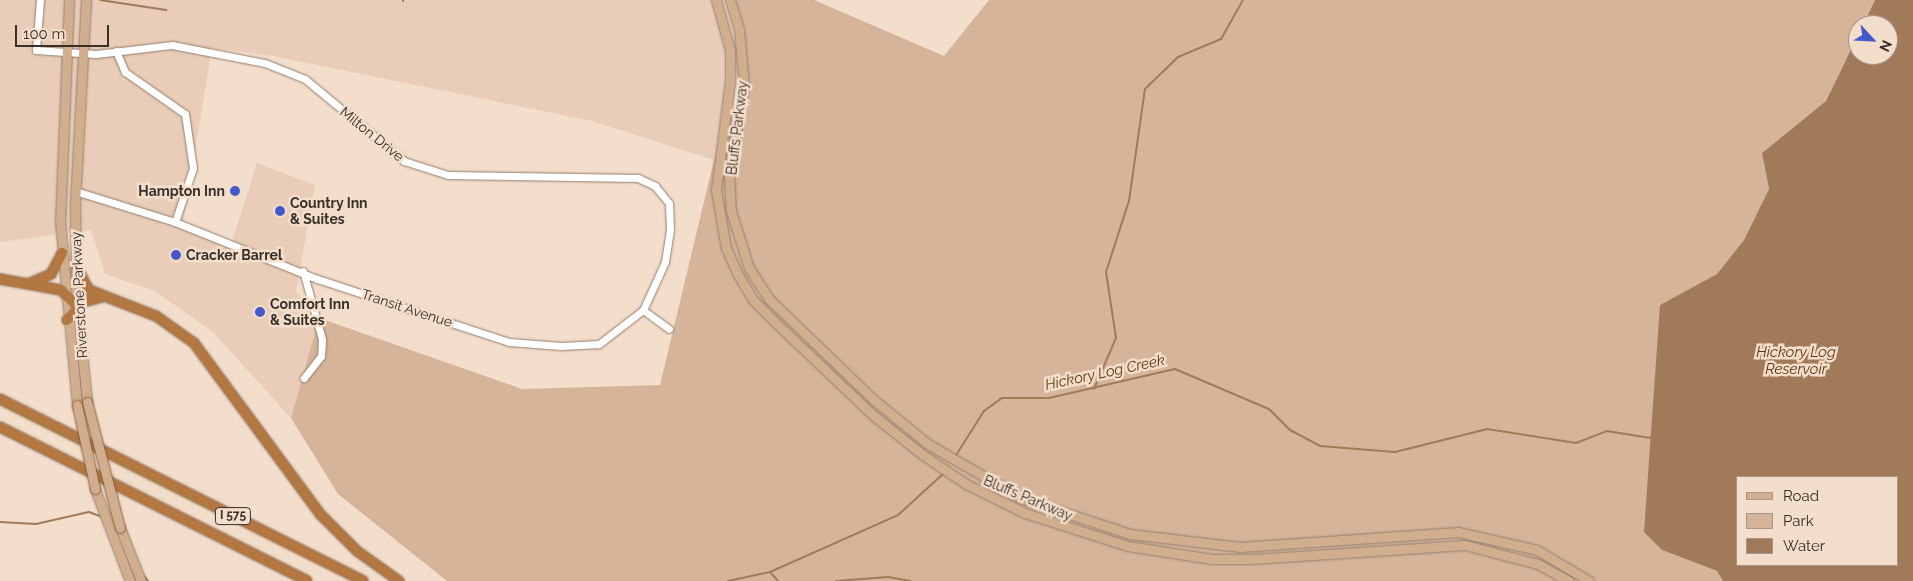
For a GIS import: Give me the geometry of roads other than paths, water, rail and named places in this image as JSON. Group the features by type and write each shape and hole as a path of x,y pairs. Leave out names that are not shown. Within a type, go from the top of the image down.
{"highway":[{"path":"28,283 51,274 62,253"},
{"path":"76,266 85,287 102,298 156,316 194,344 321,515 357,551 399,581"},
{"path":"0,279 64,291 78,307"},
{"path":"67,320 78,307 102,298"},
{"name":"I 575","path":"0,399 363,581"},
{"name":"I 575","path":"0,427 307,581"}],"main road":[{"name":"Riverstone Parkway","path":"69,0 66,52 62,253 67,320 77,405 106,521 130,581"},
{"name":"Riverstone Parkway","path":"86,0 75,190 78,307 87,402 120,528 141,581"},
{"name":"Bluffs Parkway","path":"716,0 730,50 725,121 716,190 726,248 754,301 874,416 966,484 1025,513 1095,538 1212,559 1465,545 1506,554 1569,581"},
{"name":"Bluffs Parkway","path":"730,0 743,62 738,123 729,174 737,240 769,298 874,400 970,472 1078,519 1130,534 1240,547 1424,532 1502,539 1537,550 1589,581"},
{"path":"725,121 738,123"},
{"path":"822,367 830,358"},
{"path":"1364,538 1364,551"}],"street":[{"name":"Milton Drive","path":"40,0 36,50 82,53 172,45 265,63 305,79 404,161 448,175 638,178 655,186 669,203 670,230 661,275"},
{"path":"116,51 120,65 137,81 185,114 193,168 175,222"},
{"name":"Transit Avenue","path":"75,190 175,222 303,271 509,342 598,344 643,310 661,275"},
{"path":"303,271 322,339 321,356 304,378"},
{"path":"643,310 670,329"}],"water":[{"name":"Hickory Log Reservoir","path":"1875,0 1913,0 1913,581 1723,581 1717,571 1662,550 1644,532 1660,305 1717,274 1744,240 1769,189 1762,153 1826,101 1848,56 1848,65 1898,65 1898,15 1868,15"}],"waterway":[{"path":"100,0 166,10"},
{"path":"1094,389 1116,338 1106,272 1129,201 1145,89 1178,57 1221,39 1243,0"},
{"name":"Hickory Log Creek","path":"955,457 984,411 1002,398 1049,398 1175,369 1269,409 1290,430 1320,446 1395,452 1487,429 1576,443 1607,431 1650,438"},
{"name":"Hickory Log Creek","path":"728,581 770,572 898,515 944,473"},
{"name":"Hickory Log Creek","path":"0,522 36,524 89,512 102,517"},
{"name":"Hickory Log Creek","path":"124,527 140,568"},
{"path":"770,572 778,581"},
{"name":"Hickory Log Creek","path":"143,575 148,581"},
{"path":"836,581 888,577 911,581"}],"place":[{"name":"Hampton Inn","path":"235,191"},
{"name":"Country Inn & Suites","path":"280,211"},
{"name":"Cracker Barrel","path":"176,255"},
{"name":"Comfort Inn & Suites","path":"260,312"}]}
